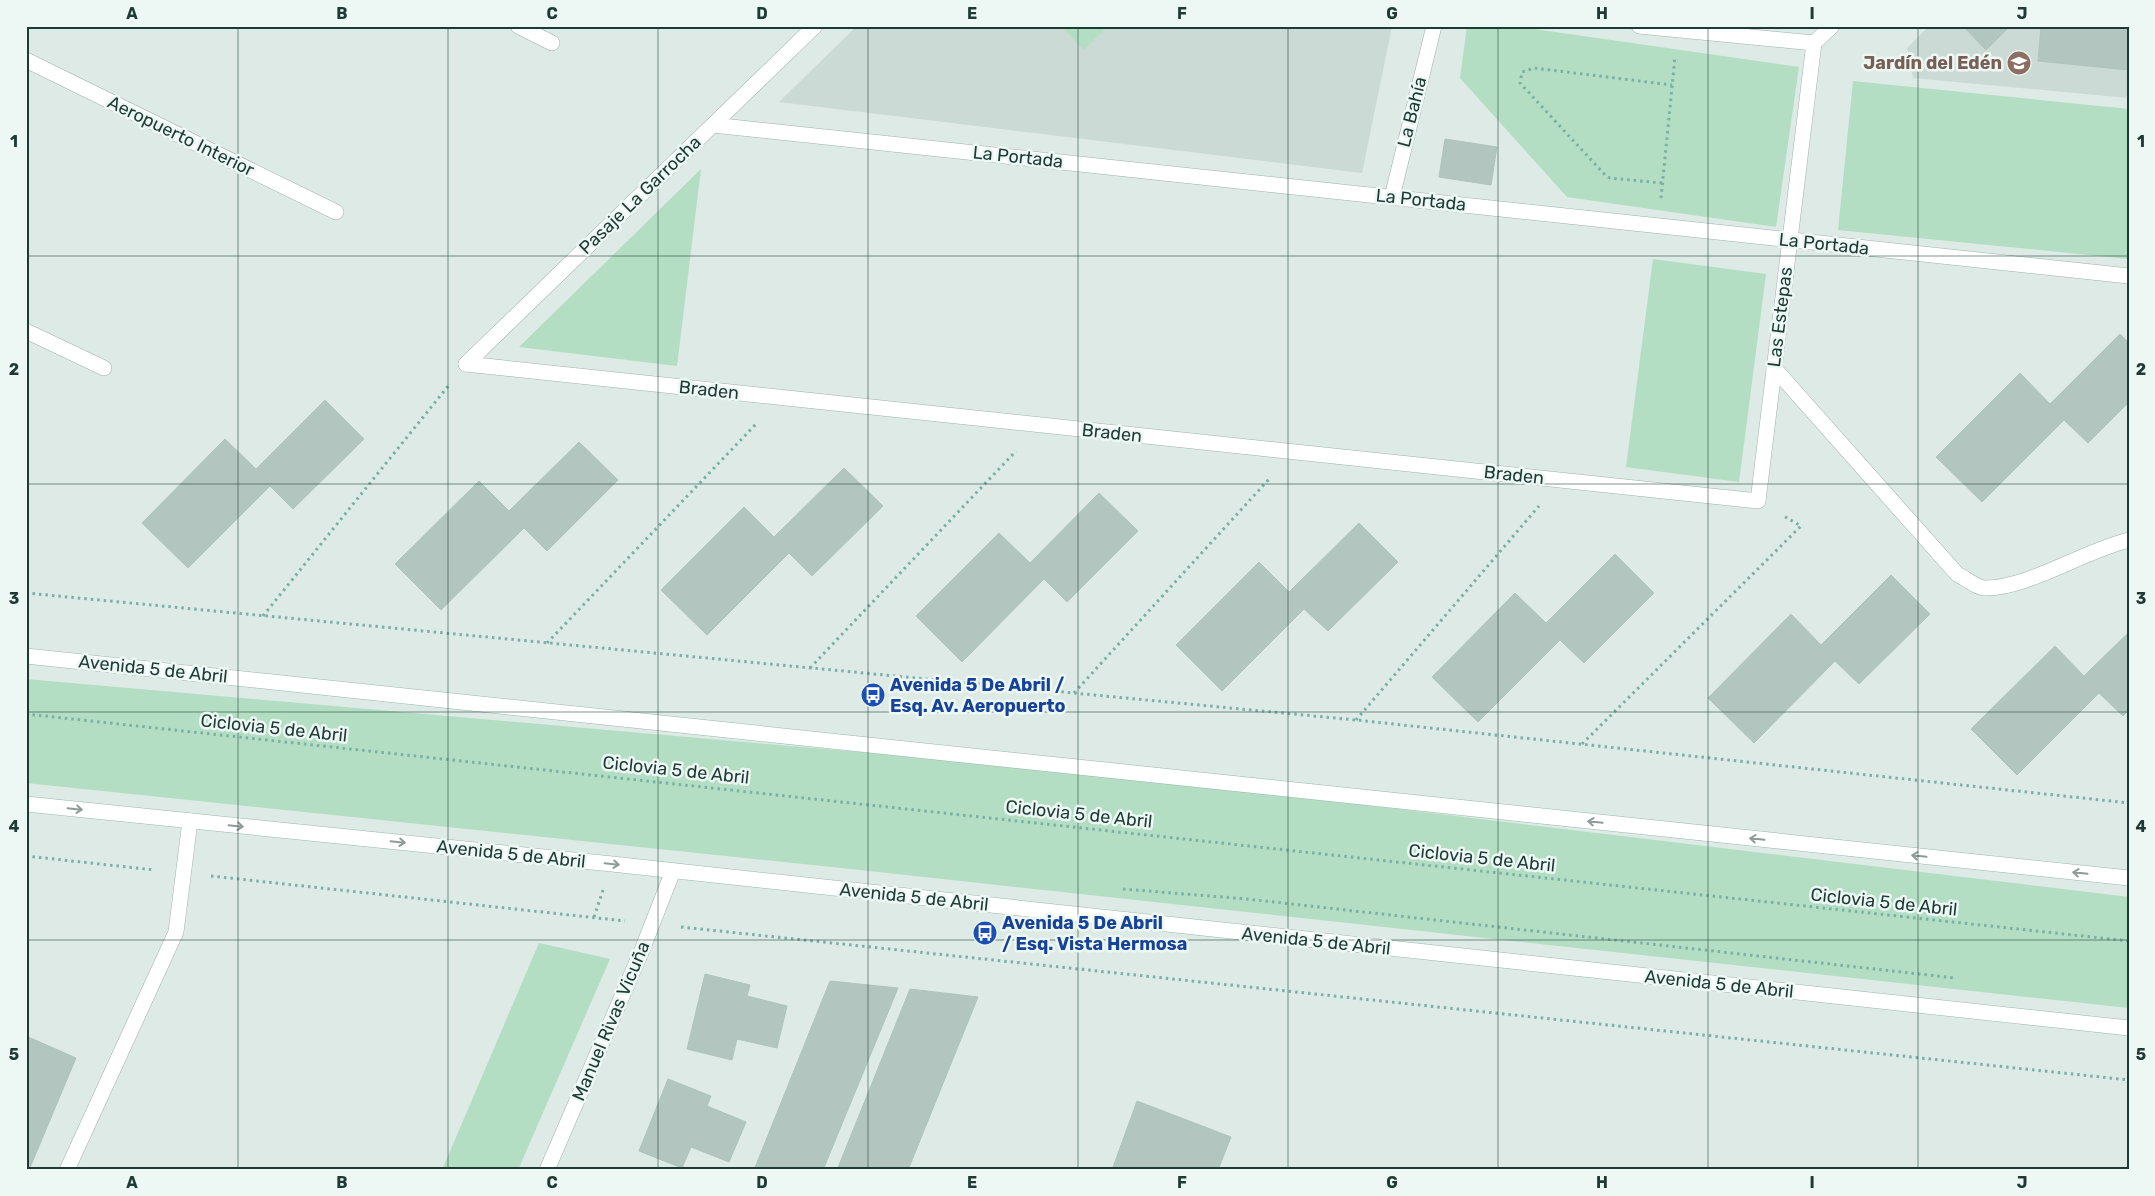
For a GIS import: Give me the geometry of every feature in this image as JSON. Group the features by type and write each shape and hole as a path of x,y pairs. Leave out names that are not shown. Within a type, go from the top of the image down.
{"street":[{"path":"518,26 552,43"},
{"name":"Pasaje La Garrocha","path":"466,364 814,26"},
{"name":"La Bahía","path":"1392,197 1434,26"},
{"path":"1639,26 1814,43 1832,26"},
{"name":"Las Estepas","path":"1758,501 1814,43"},
{"name":"Aeropuerto Interior","path":"26,60 336,212"},
{"name":"La Portada","path":"713,125 2129,276"},
{"path":"26,331 104,368"},
{"name":"Braden","path":"466,364 1758,501"},
{"path":"1774,368 1957,574 1983,588 2010,584 2042,574 2095,550 2129,540"},
{"name":"Avenida 5 de Abril","path":"26,656 2129,878"},
{"name":"Avenida 5 de Abril","path":"26,804 673,871 2129,1028"},
{"path":"67,1170 176,932 190,821"},
{"name":"Manuel Rivas Vicuña","path":"547,1170 653,924 673,871"}],"path":[{"path":"1658,226 1678,30"},
{"path":"1662,183 1615,179 1606,176 1520,83 1519,78 1522,72 1534,68 1672,85"},
{"path":"262,616 466,364"},
{"path":"547,644 782,398"},
{"path":"809,668 1040,425"},
{"path":"1073,693 1294,452"},
{"path":"1356,720 1561,480"},
{"path":"1582,744 1801,526 1758,501"},
{"path":"26,593 1356,720 2129,803"},
{"name":"Ciclovia 5 de Abril","path":"26,714 2129,942"},
{"path":"26,856 2129,1080"}],"shaded area":[{"path":"857,26 1392,26 1362,173 779,102"},
{"name":"Jardín del Edén","path":"1929,26 2129,26 2129,98 1913,78 1907,48"}],"green space":[{"path":"1061,26 1108,26 1084,50"},
{"path":"1467,26 1514,26 1799,67 1776,227 1567,197 1460,78"},
{"path":"1853,81 2129,109 2129,259 1838,230"},
{"path":"701,169 677,366 519,347"},
{"path":"1653,259 1766,274 1739,482 1626,467"},
{"path":"26,679 1099,773 2129,897 2129,1008 851,869 26,783"},
{"path":"539,943 610,959 518,1170 442,1170"}],"building":[{"path":"1963,26 2010,26 1986,50"},
{"path":"2041,26 2129,26 2129,70 2038,61"},
{"path":"1445,139 1497,147 1491,185 1439,177"},
{"path":"2120,334 2129,343 2129,402 2088,443 2064,420 1982,502 1936,457 2020,373 2050,404"},
{"path":"325,400 364,439 293,509 270,486 188,568 142,523 225,439 256,469"},
{"path":"579,442 618,480 547,551 524,528 441,610 395,564 479,481 509,511"},
{"path":"844,468 883,506 812,576 789,553 707,635 661,590 744,507 774,537"},
{"path":"1099,493 1138,531 1067,602 1044,579 962,662 916,616 999,533 1030,563"},
{"path":"1359,523 1398,562 1328,631 1304,609 1222,691 1176,645 1259,562 1289,592"},
{"path":"1615,554 1654,593 1584,663 1560,640 1478,722 1432,677 1515,593 1546,623"},
{"path":"1891,575 1930,614 1859,684 1835,661 1754,743 1708,698 1791,614 1821,645"},
{"path":"2129,632 2129,710 2123,716 2099,693 2017,775 1971,729 2055,646 2084,676"},
{"path":"705,974 750,985 747,996 787,1006 777,1048 737,1039 732,1060 687,1049"},
{"path":"830,981 898,988 823,1170 754,1170"},
{"path":"910,989 978,997 908,1170 837,1170"},
{"path":"26,1036 76,1058 29,1170 26,1170"},
{"path":"668,1079 711,1096 707,1106 746,1122 729,1162 691,1147 682,1168 639,1151"},
{"path":"1137,1101 1231,1137 1218,1170 1112,1170"}],"place":[{"name":"Jardín del Edén","path":"2019,63"},
{"name":"Avenida 5 De Abril / Esq. Av. Aeropuerto","path":"873,695"},
{"name":"Avenida 5 De Abril / Esq. Vista Hermosa","path":"985,933"}]}
